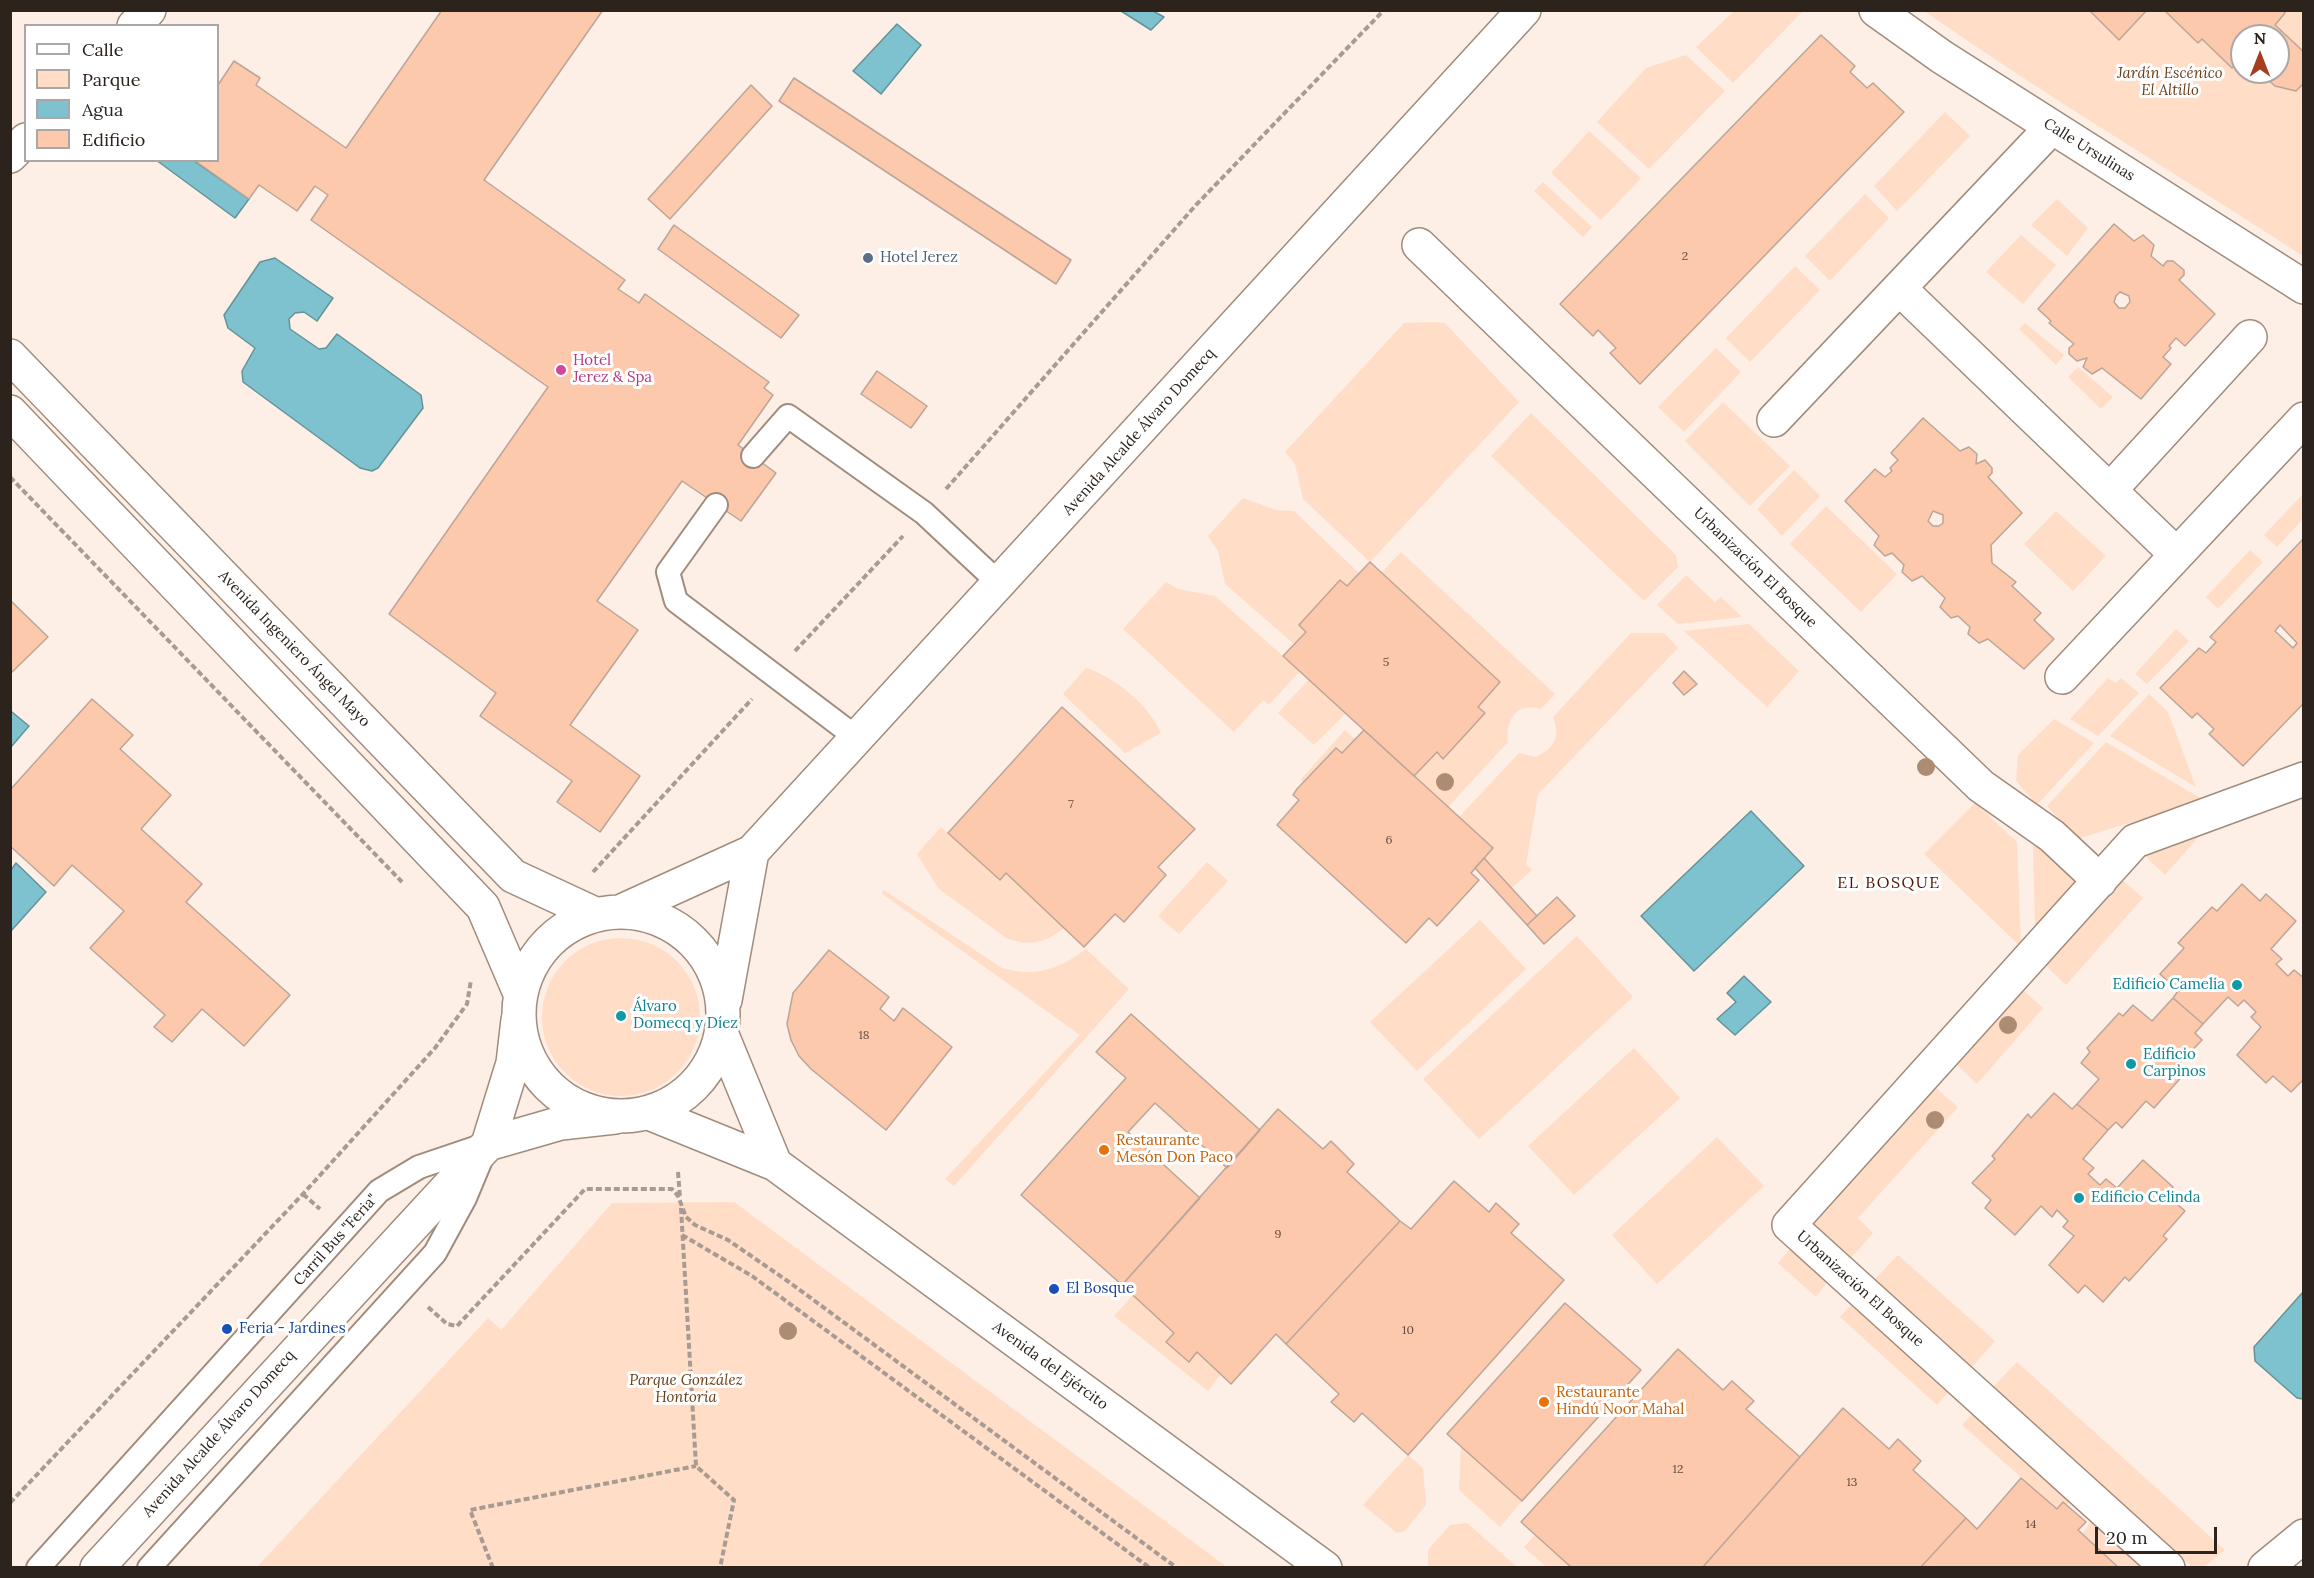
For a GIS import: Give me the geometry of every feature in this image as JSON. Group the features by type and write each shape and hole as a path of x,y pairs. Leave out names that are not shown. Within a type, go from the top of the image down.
{"main road":[{"path":"136,24 148,10"},
{"name":"Avenida Alcalde Álvaro Domecq","path":"610,913 752,852 1524,10"},
{"name":"Calle Ursulinas","path":"1876,10 1942,57 2304,287"},
{"path":"1774,420 2052,127"},
{"path":"10,156 24,142"},
{"name":"Urbanización El Bosque","path":"1419,245 1981,786 2052,836 2100,881"},
{"path":"1900,289 2176,554"},
{"path":"2110,490 2250,337"},
{"name":"Avenida Ingeniero Ángel Mayo","path":"10,356 513,876 610,913"},
{"path":"10,412 483,907 518,1005 532,1066 553,1092 582,1109 615,1117"},
{"path":"2061,677 2304,419"},
{"name":"Urbanización El Bosque","path":"2168,1568 1789,1225 2135,841 2304,779"},
{"path":"488,1144 561,1123 649,1113 680,1098 704,1075 722,1035 725,1000 752,852"},
{"path":"518,1005 529,968 549,941 571,925 610,913 643,915 674,927 700,949 717,976 725,1000"},
{"name":"Avenida Alcalde Álvaro Domecq","path":"98,1568 363,1276 488,1144 513,1063 518,1005"},
{"path":"722,1035 775,1164"},
{"name":"Avenida del Ejército","path":"649,1113 775,1164 1325,1568"},
{"path":"2265,1568 2304,1536"}],"lane":[{"path":"753,456 788,416 924,513 1000,584"},
{"path":"716,505 668,572 676,601 857,738"},
{"path":"149,1568 435,1253 465,1198 488,1144"},
{"name":"Carril Bus \"Feria\"","path":"38,1568 379,1191 419,1167 488,1144"}],"path":[{"path":"585,873 596,871 774,674 924,513 1196,205 1384,10"},
{"path":"10,477 408,887"},
{"path":"10,1503 303,1194 435,1048 467,1004 472,974"},
{"path":"678,1172 696,1466 734,1500 720,1568"},
{"path":"424,1304 447,1324 458,1326 585,1189 672,1189 686,1217 695,1225 728,1240 789,1282 1177,1568"},
{"path":"682,1235 752,1276 1150,1568"},
{"path":"493,1568 470,1510 696,1466"}],"green space":[{"path":"1734,11 1803,11 1733,83 1696,47"},
{"name":"Jardín Escénico El Altillo","path":"1924,11 2303,11 2303,256 2065,105"},
{"path":"1686,55 1725,91 1649,169 1597,122 1646,68"},
{"path":"1945,112 1970,136 1897,211 1874,186"},
{"path":"1589,131 1641,178 1601,220 1551,173"},
{"path":"1543,182 1592,227 1583,237 1534,191"},
{"path":"1865,194 1889,218 1830,281 1805,256"},
{"path":"2057,199 2088,228 2067,256 2031,225"},
{"path":"2021,235 2056,265 2023,304 1986,272"},
{"path":"1795,266 1820,290 1750,362 1726,338"},
{"path":"1404,323 1445,323 1519,402 1370,562 1303,499 1295,464 1285,452"},
{"path":"2025,323 2064,355 2056,365 2019,329"},
{"path":"1716,348 1741,372 1684,432 1658,407"},
{"path":"2078,367 2113,397 2101,409 2068,377"},
{"path":"1723,402 1790,466 1750,506 1685,441"},
{"path":"1531,413 1676,555 1678,567 1644,601 1491,456"},
{"path":"1794,470 1820,496 1782,536 1757,509"},
{"path":"2303,494 2303,519 2277,547 2264,535"},
{"path":"1243,498 1276,510 1294,511 1360,574 1299,625 1306,632 1294,644 1225,584 1218,551 1208,536"},
{"path":"1826,506 1897,574 1861,612 1790,544"},
{"path":"2056,511 2106,556 2073,591 2024,544"},
{"path":"2250,550 2263,562 2218,609 2206,597"},
{"path":"1401,552 1555,694 1541,709 1525,708 1514,714 1509,726 1508,742 1448,807 1414,776 1437,752 1444,759 1485,713 1478,707 1500,682 1382,572"},
{"path":"1686,575 1715,602 1721,597 1742,617 1678,624 1657,605"},
{"path":"1166,582 1178,589 1215,596 1300,671 1269,705 1263,700 1234,732 1123,629"},
{"path":"1749,624 1799,671 1767,707 1684,631"},
{"path":"2176,629 2189,641 2147,684 2135,674"},
{"path":"1631,633 1664,633 1678,648 1538,794 1526,864 1532,870 1512,888 1484,858 1493,848 1459,817 1519,753 1535,757 1551,746 1556,736 1553,717"},
{"path":"1086,668 1108,678 1130,693 1148,712 1161,733 1125,753 1063,694"},
{"path":"2108,678 2116,683 2121,678 2139,693 2098,736 2070,719"},
{"path":"1309,679 1346,713 1314,745 1278,713"},
{"path":"2149,694 2168,712 2196,787 2110,736"},
{"path":"2054,719 2094,743 2037,805 2016,781 2018,755"},
{"path":"1345,730 1355,739 1342,753 1335,748 1304,783 1301,779"},
{"path":"2106,742 2200,798 2201,801 2077,839 2047,806"},
{"path":"1975,803 2017,842 2021,947 1924,854"},
{"path":"941,827 999,880 1006,873 1064,928 1037,942 1014,941 1006,938 938,888 917,854"},
{"path":"2201,834 2165,875 2144,855"},
{"path":"2033,846 2045,847 2080,879 2035,929"},
{"path":"1207,862 1228,881 1179,934 1158,916"},
{"path":"2121,879 2143,898 2066,985 2045,965"},
{"path":"884,890 1002,968 1025,972 1046,970 1066,962 1086,949 1129,989 954,1186 945,1179 1080,1035 881,893"},
{"path":"1480,920 1526,969 1417,1071 1370,1022"},
{"path":"1577,936 1633,997 1479,1139 1423,1079"},
{"path":"621,938 651,944 665,951 677,961 687,973 694,987 700,1017 694,1047 687,1061 677,1073 665,1083 651,1090 621,1096 591,1090 577,1083 565,1073 555,1061 548,1047 542,1017 548,987 555,973 565,961 577,951 591,944"},
{"path":"2023,990 2043,1008 1977,1084 1956,1064"},
{"path":"1634,1048 1680,1098 1574,1195 1528,1146"},
{"path":"1936,1088 1958,1107 1858,1218 1873,1233 1850,1259 1811,1226"},
{"path":"1717,1137 1764,1186 1657,1284 1612,1235"},
{"name":"Parque González Hontoria","path":"734,1202 1227,1567 257,1567 488,1318 501,1330 612,1203"},
{"path":"1790,1249 1827,1282 1816,1297 1778,1263"},
{"path":"1898,1255 1995,1341 1971,1368 1874,1280"},
{"path":"1133,1295 1174,1333 1166,1342 1189,1362 1197,1352 1220,1375 1208,1391 1114,1316"},
{"path":"1851,1305 1948,1392 1937,1405 1840,1317"},
{"path":"2017,1362 2225,1550 2204,1567 2192,1567 1992,1388"},
{"path":"1973,1413 2070,1501 2066,1505 2062,1502 2057,1509 1962,1425"},
{"path":"1461,1446 1522,1501 1500,1527 1459,1490"},
{"path":"1408,1455 1423,1468 1426,1505 1405,1531 1397,1533 1363,1505"},
{"path":"2092,1520 2141,1564 2138,1567 2119,1567 2082,1534"},
{"path":"1467,1523 1517,1567 1428,1567 1428,1550 1450,1525"},
{"path":"1535,1535 1572,1567 1546,1567 1524,1547"}],"water":[{"path":"1121,11 1153,11 1164,17 1151,30"},
{"path":"897,24 921,45 881,94 853,71"},
{"path":"159,162 195,162 249,199 235,218"},
{"path":"275,258 333,298 317,321 304,312 295,313 289,319 290,329 319,349 326,348 337,334 421,395 423,408 378,468 372,471 360,468 243,382 242,371 255,348 228,328 224,315 260,262"},
{"path":"12,712 29,726 11,747 10,713"},
{"path":"1751,811 1804,866 1694,971 1641,916"},
{"path":"16,863 46,892 11,931 11,870"},
{"path":"1744,976 1771,1002 1735,1035 1717,1019 1736,1002 1727,993"},
{"path":"2303,1292 2304,1399 2297,1398 2255,1361 2254,1347"}],"building":[{"path":"442,10 603,10 484,180 625,280 618,289 639,303 645,294 769,382 764,388 773,395 738,445 776,473 741,521 682,481 597,601 638,630 570,725 640,776 600,832 557,802 572,781 480,716 496,693 389,614 548,387 311,220 328,195 315,186 297,211 259,185 249,199 197,162 219,162 219,84 234,61 260,78 256,85 346,148"},
{"path":"2089,10 2147,10 2119,40"},
{"path":"2164,10 2283,10 2285,13 2276,24 2230,24 2230,66 2202,39 2198,43"},
{"path":"1821,35 1855,66 1850,72 1867,88 1873,83 1904,112 1640,384 1610,353 1616,348 1598,330 1593,336 1560,304"},
{"path":"2290,39 2304,52 2304,83 2296,91 2273,84 2290,84"},
{"path":"794,78 1071,260 1056,284 779,101"},
{"path":"751,85 772,106 670,219 648,199"},
{"path":"2114,224 2134,241 2143,235 2154,245 2151,256 2163,266 2167,261 2173,261 2184,270 2184,275 2179,280 2215,314 2185,346 2176,338 2169,346 2171,348 2163,357 2171,364 2141,399 2102,368 2092,374 2083,367 2087,358 2077,361 2069,354 2069,348 2074,344 2049,323 2051,321 2038,309","holes":["2120,292 2129,296 2130,302 2125,308 2119,308 2114,302"]},
{"path":"674,225 799,315 781,338 658,249"},
{"path":"877,371 927,406 911,428 861,394"},
{"path":"1923,418 1960,451 1969,447 1977,454 1976,464 1985,460 1992,468 1992,473 1988,477 2022,513 1991,545 1992,563 2016,582 2012,586 2041,613 2034,620 2054,639 2024,669 1988,639 1979,643 1968,634 1970,627 1958,616 1951,618 1940,607 1945,598 1922,576 1912,581 1902,572 1904,565 1892,553 1885,556 1874,545 1879,536 1845,501 1875,469 1885,477 1892,471 1890,468 1898,460 1891,453","holes":["1933,511 1943,515 1943,523 1939,526 1933,526 1928,521"]},
{"path":"2304,538 2304,703 2243,766 2209,734 2214,729 2197,713 2192,718 2160,688 2199,648 2206,653 2216,642 2210,637","holes":["2280,625 2297,643 2293,648 2275,631"]},
{"path":"1370,562 1500,682 1478,707 1485,713 1443,759 1437,752 1414,776 1283,656 1306,632 1299,625 1340,580 1347,586"},
{"path":"10,600 48,637 10,674"},
{"path":"1684,671 1697,684 1684,695 1673,683"},
{"path":"92,699 133,735 120,749 171,795 141,829 202,884 186,902 290,995 244,1046 202,1009 172,1042 154,1027 165,1015 90,948 124,911 72,865 54,886 10,846 10,790"},
{"path":"1062,707 1195,829 1158,867 1166,875 1124,922 1115,914 1084,947 1006,873 1000,880 948,833"},
{"path":"1364,730 1493,848 1471,873 1479,880 1437,926 1429,918 1406,943 1277,825 1299,800 1293,795 1297,789 1336,748 1342,753"},
{"path":"1484,858 1537,916 1527,925 1475,868"},
{"name":"Edificio Camelia","path":"2242,884 2260,901 2266,894 2296,921 2271,949 2282,959 2276,964 2288,976 2294,970 2304,978 2304,1079 2291,1092 2273,1076 2266,1083 2237,1055 2261,1027 2251,1017 2256,1012 2244,1000 2238,1006 2228,997 2203,1024 2173,998 2178,991 2160,974 2184,948 2178,943 2212,907 2217,911"},
{"path":"1557,897 1575,916 1544,944 1527,925"},
{"path":"829,950 889,997 880,1009 894,1021 903,1008 952,1047 886,1130 811,1069 799,1056 791,1040 787,1024 793,993"},
{"name":"Edificio Carpinos","path":"2173,998 2203,1024 2195,1033 2202,1040 2178,1065 2185,1073 2154,1108 2146,1101 2122,1128 2116,1122 2108,1130 2077,1104 2099,1079 2081,1063 2090,1052 2087,1048 2119,1013 2123,1016 2133,1005 2152,1021"},
{"name":"Restaurante Mesón Don Paco","path":"1131,1014 1260,1130 1227,1168 1155,1103 1128,1132 1200,1198 1122,1285 1021,1195 1126,1078 1096,1052"},
{"name":"Edificio Celinda","path":"2054,1093 2072,1109 2077,1104 2108,1130 2083,1159 2094,1168 2088,1174 2100,1185 2106,1179 2117,1188 2143,1160 2173,1187 2167,1195 2185,1211 2163,1236 2167,1239 2129,1281 2125,1277 2103,1302 2085,1285 2078,1293 2049,1265 2074,1236 2063,1227 2068,1221 2057,1210 2052,1217 2041,1206 2015,1235 1985,1208 1991,1200 1972,1183 1995,1159 1992,1156 2028,1114 2031,1118"},
{"path":"1278,1109 1323,1149 1331,1141 1354,1164 1347,1172 1400,1221 1286,1344 1276,1334 1231,1384 1197,1352 1189,1362 1166,1342 1174,1333 1122,1285"},
{"path":"1454,1181 1489,1212 1496,1203 1519,1224 1511,1233 1564,1280 1408,1455 1362,1413 1354,1422 1331,1402 1339,1394 1286,1344 1400,1221 1411,1229"},
{"name":"Restaurante Hindú Noor Mahal","path":"1565,1303 1641,1370 1522,1501 1447,1434"},
{"path":"1678,1349 1723,1390 1732,1381 1754,1401 1746,1409 1800,1457 1702,1568 1572,1568 1521,1522"},
{"path":"1843,1408 1889,1449 1898,1439 1921,1461 1913,1470 1966,1518 1920,1568 1702,1568"},
{"path":"2021,1478 2057,1509 2063,1502 2086,1522 2078,1530 2119,1568 1920,1568 1966,1518 1977,1529"}],"place":[{"name":"Hotel Jerez","path":"868,258"},
{"name":"Hotel Jerez & Spa","path":"561,370"},
{"name":"Edificio Camelia","path":"2237,985"},
{"name":"Álvaro Domecq y Díez","path":"621,1016"},
{"name":"Edificio Carpinos","path":"2131,1064"},
{"name":"Restaurante Mesón Don Paco","path":"1104,1150"},
{"name":"Edificio Celinda","path":"2079,1198"},
{"name":"El Bosque","path":"1054,1289"},
{"name":"Feria - Jardines","path":"227,1329"},
{"name":"Restaurante Hindú Noor Mahal","path":"1544,1402"}],"district":[{"name":"EL BOSQUE","path":"1889,883"}]}
